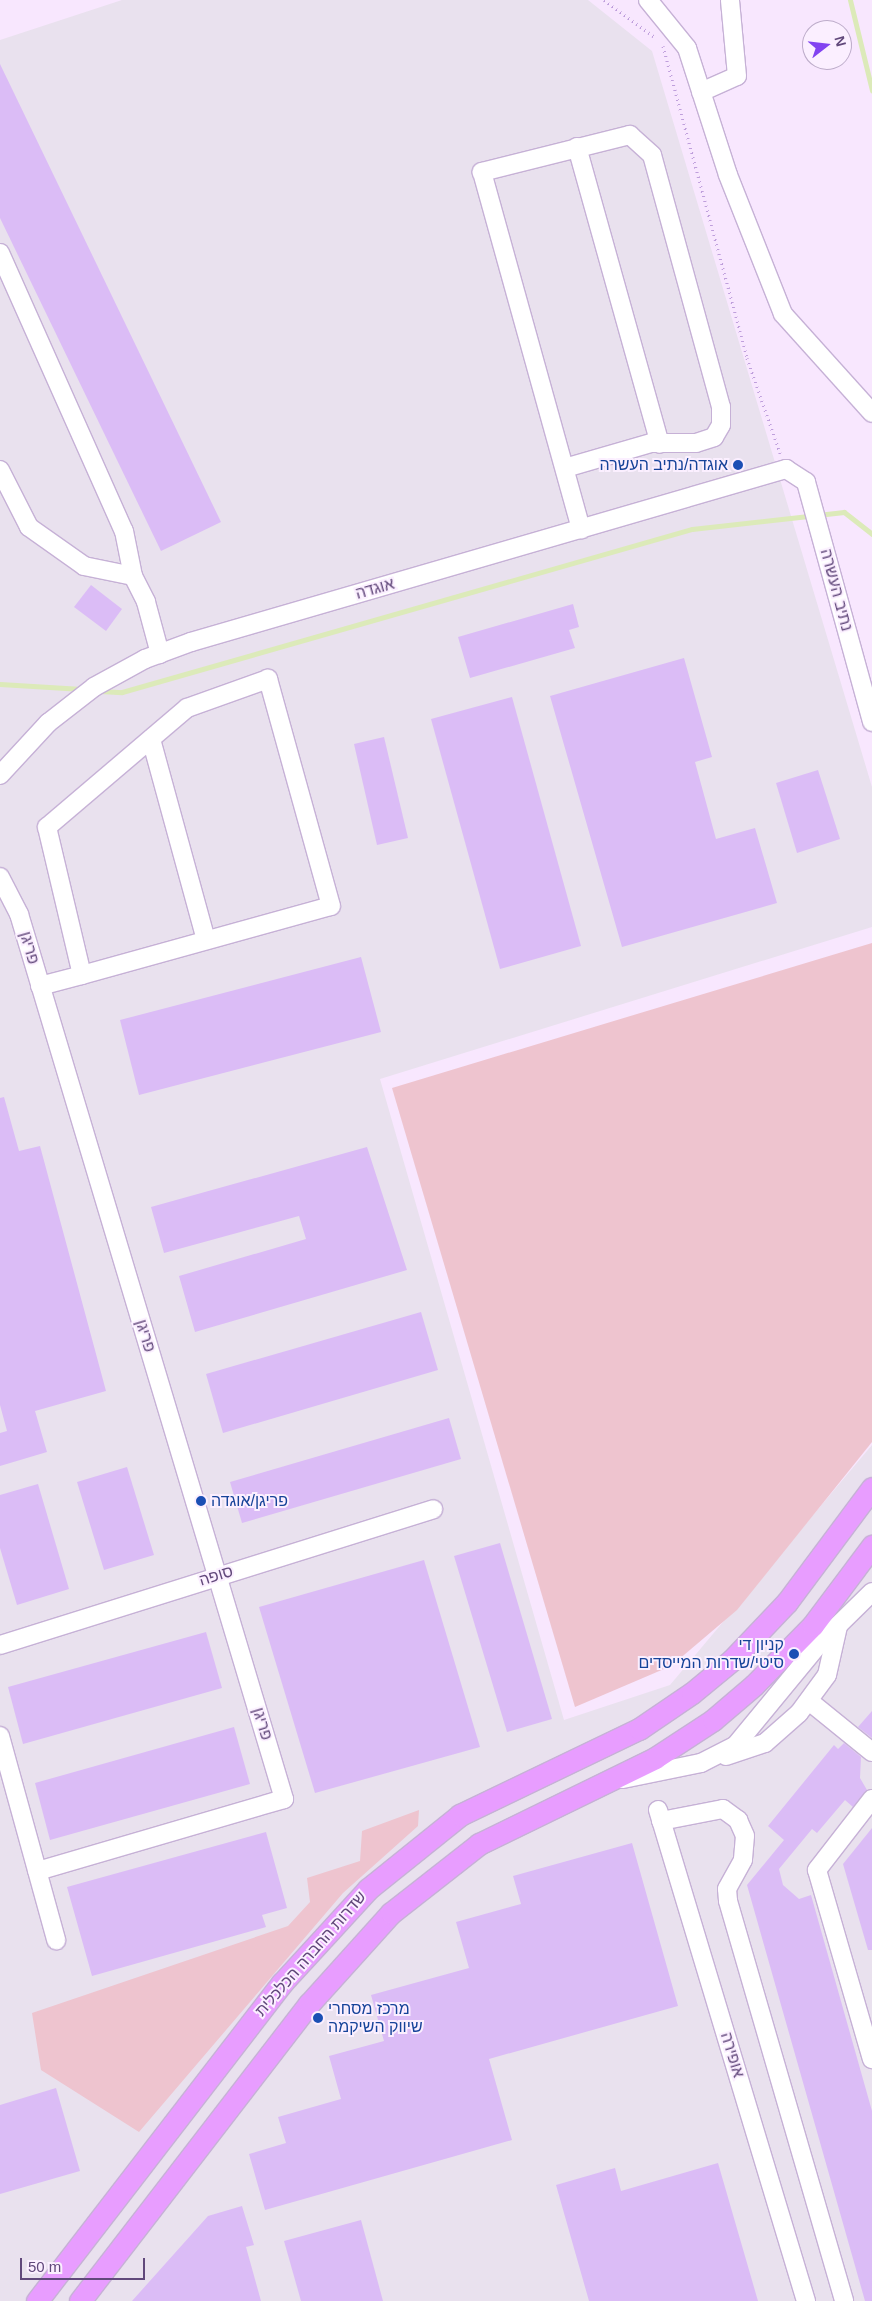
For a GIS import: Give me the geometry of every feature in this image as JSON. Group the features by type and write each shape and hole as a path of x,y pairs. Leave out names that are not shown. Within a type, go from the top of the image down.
{"main road":[{"name":"שדרות החברה הכלכלית","path":"37,2301 282,1983 368,1889 460,1815 639,1729 692,1693 732,1660 787,1602 872,1488"},
{"name":"שדרות החברה הכלכלית","path":"80,2301 309,2004 363,1941 418,1888 479,1844 680,1744 754,1685 813,1625 872,1546"}],"street":[{"path":"648,0 687,48 728,175 783,314 872,413"},
{"path":"701,92 737,76 730,0"},
{"path":"565,468 660,444 696,444 714,438 721,425 721,407 652,155 630,134 482,172 581,530"},
{"path":"577,147 660,444"},
{"path":"0,253 124,531 133,576 146,602 160,654"},
{"name":"אוגדה","path":"0,775 48,723 94,687 160,654 786,469"},
{"name":"נתיב העשרה","path":"786,469 806,482 872,722"},
{"path":"0,470 29,527 84,566 133,576"},
{"path":"40,986 82,975 331,906 268,679 188,708 47,827 82,975"},
{"path":"151,739 206,940"},
{"name":"פריגן","path":"0,877 19,914 284,1798 37,1871"},
{"name":"סופה","path":"0,1645 216,1576 433,1510"},
{"path":"701,1763 736,1746 838,1626 872,1592"},
{"path":"605,1782 701,1763 764,1743 809,1701 827,1675 838,1626"},
{"path":"809,1701 872,1752"},
{"path":"0,1736 56,1940"},
{"path":"871,2054 817,1870 872,1799"},
{"name":"אופירה","path":"806,2301 660,1815 723,1809 738,1820 745,1836 743,1860 726,1889 728,1901 844,2301"}],"path":[{"path":"604,0 662,43 747,358 786,469"}],"shaded area":[{"path":"122,0 588,0 652,51 872,787 872,927 380,1079 564,1720 670,1685 872,1445 872,2301 0,2301 0,40"},
{"path":"872,943 872,1442 737,1610 671,1666 575,1707 392,1088"},
{"path":"419,1810 418,1826 343,1893 139,2132 41,2070 32,2013 288,1926 310,1902 307,1878 360,1861 362,1831"}],"building":[{"path":"0,64 221,522 161,551 0,218"},
{"path":"91,585 122,609 106,631 74,607"},
{"path":"573,604 579,627 569,630 575,648 470,678 458,637"},
{"path":"684,658 712,757 695,762 716,839 755,828 777,903 622,947 550,696"},
{"path":"512,697 581,946 500,969 431,719"},
{"path":"384,737 408,838 377,845 354,744"},
{"path":"818,770 840,839 797,853 776,783"},
{"path":"361,957 381,1032 139,1095 120,1020"},
{"path":"4,1097 19,1151 40,1146 106,1391 35,1411 47,1452 0,1466 0,1433 7,1431 0,1405 0,1098"},
{"path":"367,1147 407,1270 195,1332 179,1276 306,1239 299,1216 164,1253 151,1207"},
{"path":"421,1312 438,1370 223,1433 206,1374"},
{"path":"449,1418 461,1459 242,1523 230,1482"},
{"path":"127,1467 154,1555 104,1570 77,1482"},
{"path":"38,1484 69,1589 17,1605 0,1548 0,1495"},
{"path":"500,1543 552,1719 507,1732 454,1556"},
{"path":"424,1560 480,1747 315,1793 259,1607"},
{"path":"206,1632 222,1688 23,1744 8,1687"},
{"path":"872,1711 872,1738 858,1727"},
{"path":"234,1727 250,1784 50,1840 35,1783"},
{"path":"844,1743 861,1757 860,1778 867,1790 853,1807 845,1800 817,1833 812,1829 779,1869 783,1885 799,1899 811,1895 872,2111 872,2301 865,2301 747,1885 784,1840 768,1826 834,1745 838,1749"},
{"path":"872,1828 872,1950 868,1950 843,1864"},
{"path":"266,1832 287,1908 262,1915 266,1927 92,1976 67,1887"},
{"path":"632,1843 678,2006 489,2059 512,2140 265,2210 249,2154 286,2143 278,2117 341,2099 329,2056 384,2041 371,1995 469,1968 456,1922 521,1904 513,1876"},
{"path":"56,2088 80,2171 0,2194 0,2105"},
{"path":"718,2163 758,2301 589,2301 556,2185 615,2168 621,2191"},
{"path":"242,2206 254,2245 246,2247 261,2301 132,2301 208,2216"},
{"path":"361,2220 383,2301 301,2301 284,2241"}],"waterway":[{"path":"850,0 872,90"},
{"path":"100,691 122,692 692,529 844,512 872,534"},
{"path":"0,684 82,689"}],"place":[{"name":"אוגדה/נתיב העשרה","path":"738,465"},
{"name":"פריגן/אוגדה","path":"201,1501"},
{"name":"קניון די סיטי/שדרות המייסדים","path":"794,1654"},
{"name":"מרכז מסחרי שיווק השיקמה","path":"318,2018"}]}
